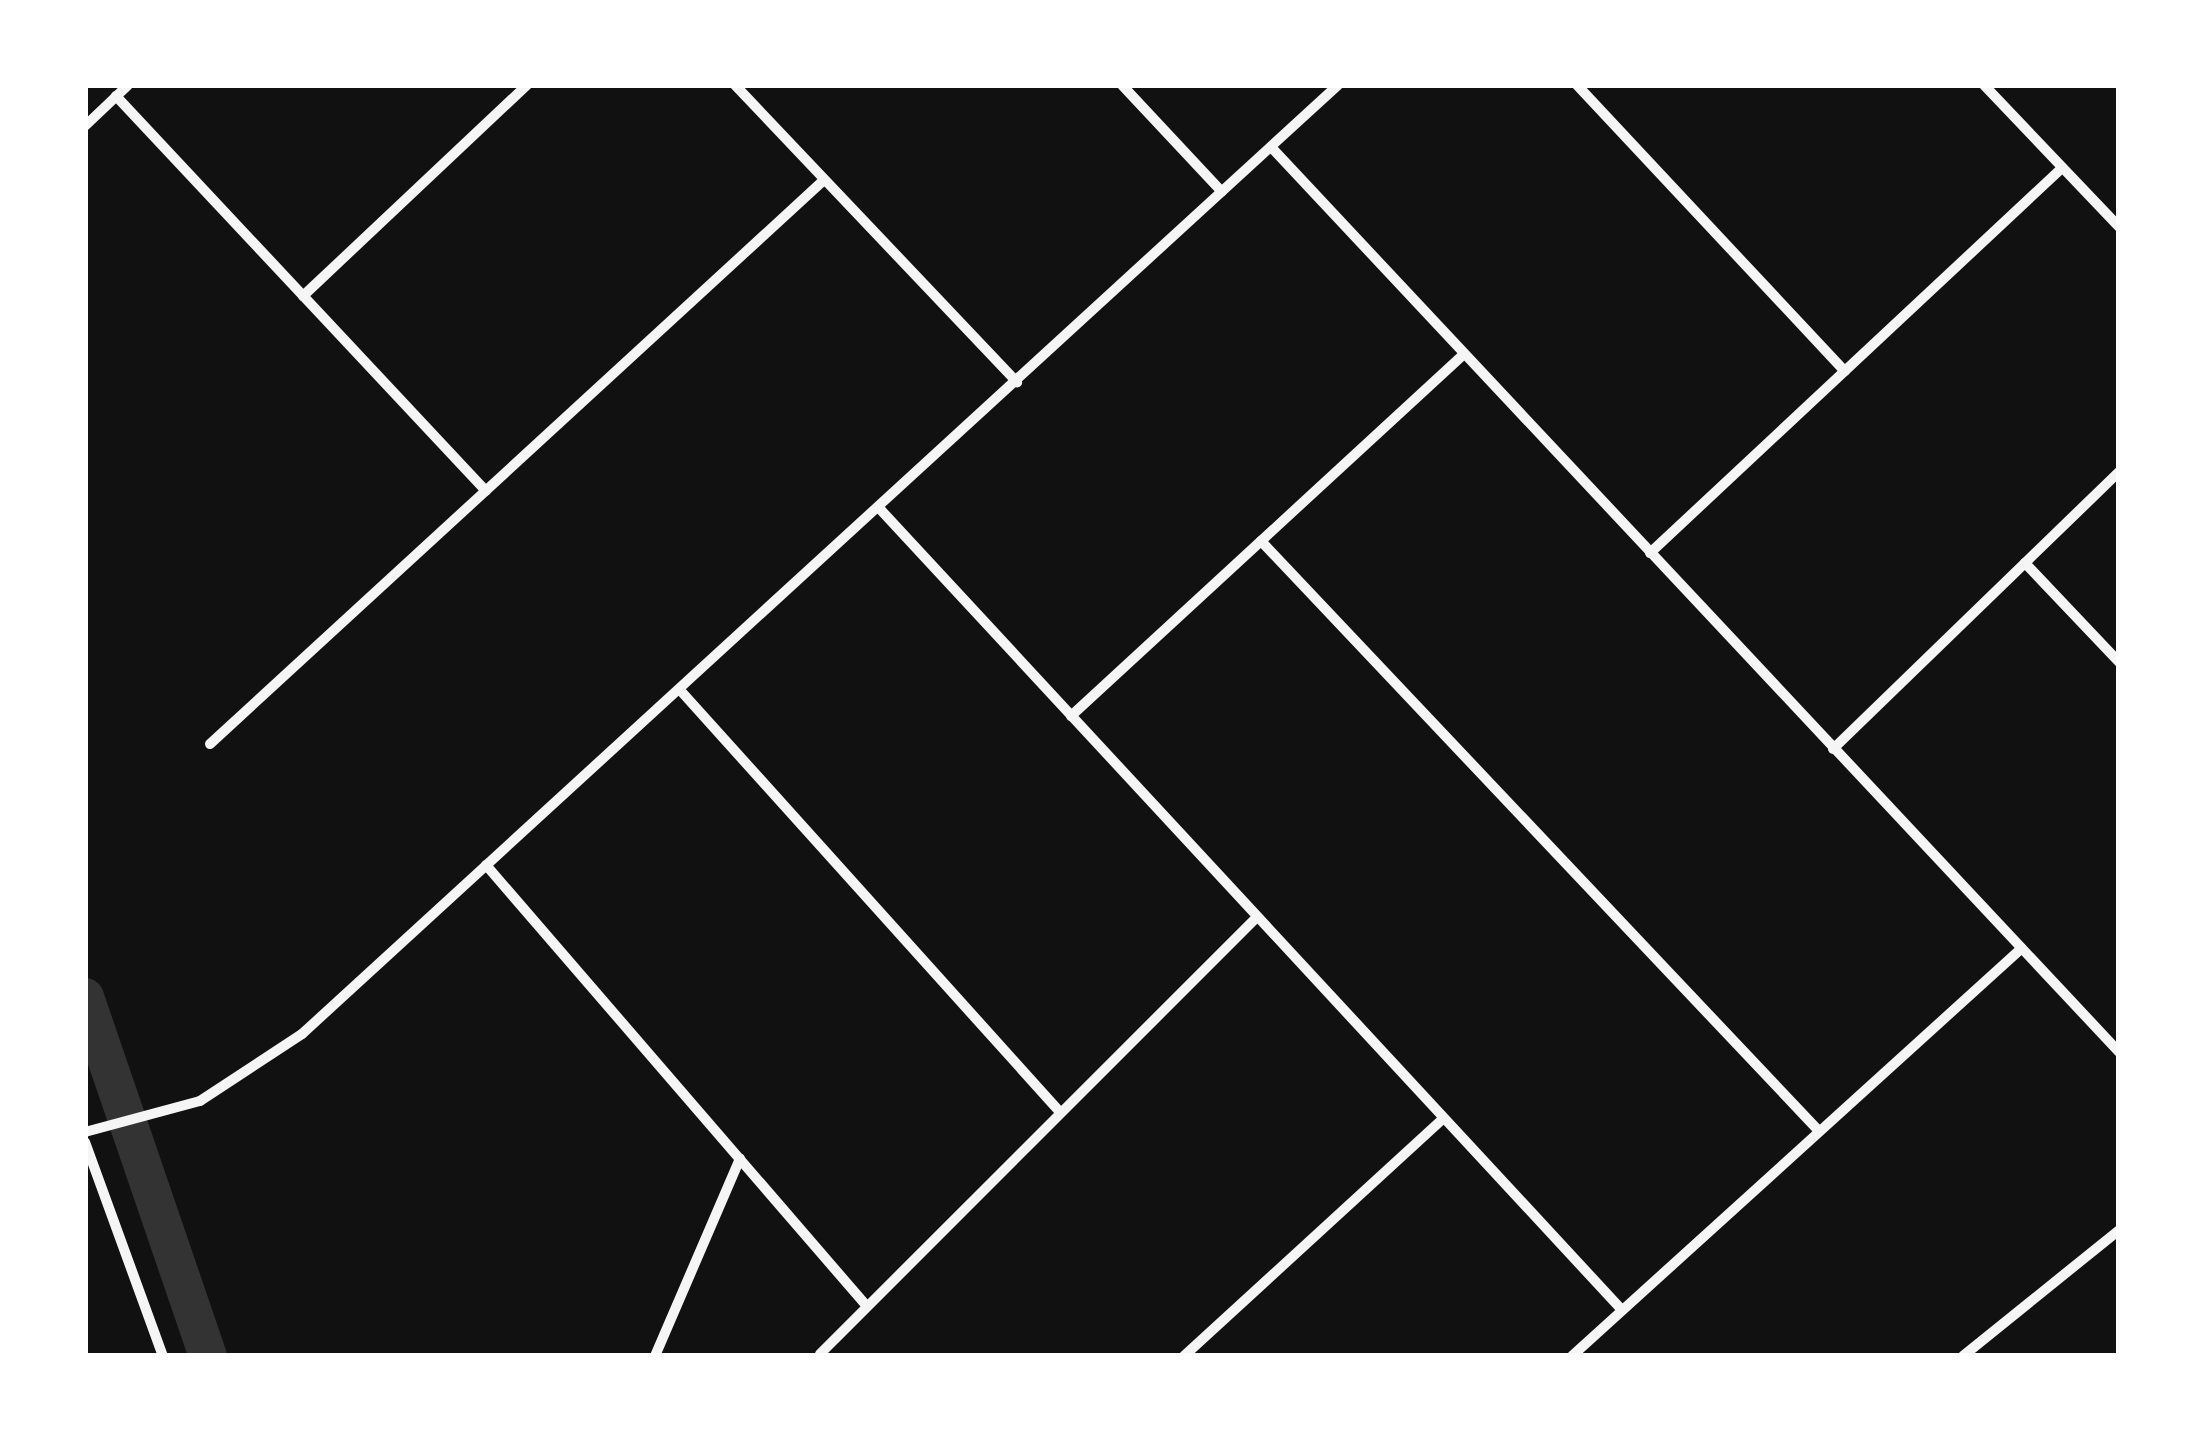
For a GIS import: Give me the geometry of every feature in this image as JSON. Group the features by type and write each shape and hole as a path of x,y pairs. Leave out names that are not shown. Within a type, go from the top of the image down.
{"street":[{"path":"85,126 128,85"},
{"path":"303,296 528,85"},
{"path":"735,85 1017,382"},
{"path":"1122,85 1222,192"},
{"path":"85,1132 160,1114 271,1060 880,509 1338,85"},
{"path":"1577,85 1845,371"},
{"path":"1984,85 2119,228"},
{"path":"116,96 486,491"},
{"path":"1270,147 2119,1052"},
{"path":"1650,553 2062,168"},
{"path":"210,744 824,180"},
{"path":"1071,716 1464,354"},
{"path":"1833,749 2119,472"},
{"path":"880,509 1622,1310"},
{"path":"1261,541 1819,1131"},
{"path":"2026,564 2119,662"},
{"path":"680,690 1060,1112"},
{"path":"486,865 866,1304"},
{"path":"820,1354 1257,917"},
{"path":"1572,1356 2022,948"},
{"path":"1184,1356 1443,1118"},
{"path":"85,1142 163,1356"},
{"path":"655,1356 740,1159"},
{"path":"1963,1356 2119,1230"}],"waterway":[{"path":"85,997 208,1356"}]}
